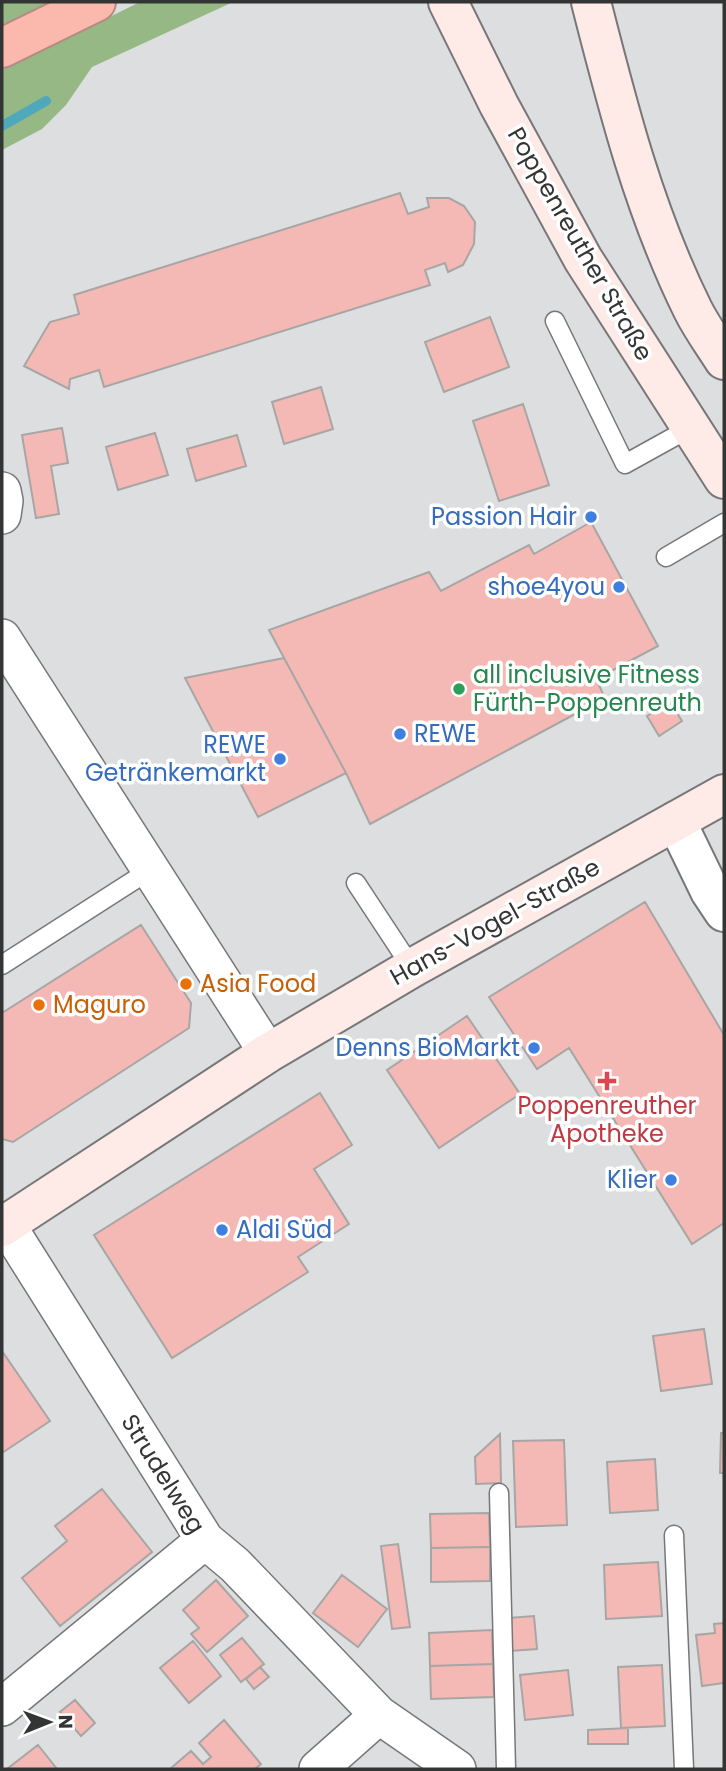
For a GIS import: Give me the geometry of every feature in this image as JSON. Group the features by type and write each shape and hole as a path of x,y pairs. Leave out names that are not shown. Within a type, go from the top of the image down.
{"highway":[{"path":"2,48 96,2"}],"main road":[{"name":"Poppenreuther Straße","path":"448,2 499,105 583,259 724,479"},
{"path":"591,2 624,131 650,214 694,312 724,360"},
{"name":"Hans-Vogel-Straße","path":"4,1225 268,1053 412,968 724,794"}],"street":[{"path":"2,491 2,515"},
{"path":"2,638 268,1053"},
{"path":"676,821 710,891 724,912"},
{"name":"Strudelweg","path":"4,1225 205,1540 235,1565 379,1715 457,1769"},
{"path":"2,1707 205,1540"},
{"path":"318,1769 379,1715"}],"lane":[{"path":"555,321 625,464 690,428"},
{"path":"666,557 724,523"},
{"path":"2,965 150,870"},
{"path":"356,883 412,968"},
{"path":"499,1493 506,1769"},
{"path":"674,1535 684,1769"}],"green space":[{"path":"2,2 50,2 2,25"},
{"path":"140,2 233,2 92,67 66,105 42,129 2,150 2,70"}],"building":[{"path":"400,193 408,214 429,207 427,198 449,198 464,206 475,222 474,244 463,265 448,272 445,263 425,270 430,285 104,387 99,370 70,379 69,389 24,366 50,322 79,314 74,295"},
{"path":"490,317 509,367 444,392 425,342"},
{"path":"321,387 333,429 284,444 272,402"},
{"path":"523,404 549,485 499,501 473,421"},
{"path":"62,428 68,463 51,466 59,514 36,518 22,435"},
{"path":"155,433 168,475 118,490 106,447"},
{"path":"237,435 246,466 196,481 187,449"},
{"path":"591,522 658,646 596,679 605,698 370,824 346,773 269,630 429,572 441,591 529,545 534,554"},
{"path":"284,658 346,773 258,817 185,678"},
{"path":"670,702 682,721 659,736 647,716"},
{"path":"645,902 724,1035 724,1223 692,1244 569,1048 537,1069 489,997"},
{"path":"141,925 191,1003 189,1028 13,1142 2,1139 2,1013"},
{"path":"467,1016 520,1094 439,1148 387,1070"},
{"name":"Aldi Süd","path":"320,1093 352,1145 314,1169 349,1224 298,1257 308,1272 172,1358 94,1235"},
{"path":"704,1329 712,1384 661,1391 653,1336"},
{"path":"2,1351 50,1421 2,1453"},
{"path":"721,1433 724,1433 724,1473 720,1473"},
{"path":"500,1434 501,1483 476,1484 475,1457"},
{"path":"564,1440 567,1525 516,1527 513,1441"},
{"path":"655,1459 658,1510 610,1513 607,1462"},
{"path":"102,1489 152,1552 60,1626 22,1578 67,1541 55,1526"},
{"path":"489,1513 490,1547 431,1548 430,1514"},
{"path":"398,1544 410,1627 392,1629 381,1546"},
{"path":"490,1547 490,1581 431,1582 431,1548"},
{"path":"658,1562 662,1616 606,1619 604,1565"},
{"path":"342,1575 387,1609 358,1647 313,1613"},
{"path":"216,1580 248,1616 207,1652 191,1634 199,1628 183,1610"},
{"path":"534,1616 537,1649 510,1651 507,1618"},
{"path":"724,1623 724,1683 702,1686 696,1635 715,1633 714,1624"},
{"path":"492,1630 493,1664 430,1666 429,1633"},
{"path":"242,1638 264,1664 241,1682 220,1655"},
{"path":"193,1641 221,1676 189,1703 160,1668"},
{"path":"493,1664 494,1697 431,1699 430,1666"},
{"path":"662,1665 665,1726 621,1728 618,1667"},
{"path":"260,1667 269,1677 254,1689 246,1679"},
{"path":"568,1670 573,1715 525,1720 520,1675"},
{"path":"75,1700 95,1723 81,1736 60,1712"},
{"path":"224,1720 261,1764 255,1769 170,1769 191,1751 203,1764 211,1757 199,1743"},
{"path":"628,1728 628,1744 588,1744 588,1730"},
{"path":"38,1745 57,1769 7,1769"}],"waterway":[{"path":"2,126 46,101"}],"place":[{"name":"Passion Hair","path":"591,517"},
{"name":"shoe4you","path":"619,587"},
{"name":"all inclusive Fitness Fürth-Poppenreuth","path":"459,689"},
{"name":"REWE","path":"400,734"},
{"name":"REWE Getränkemarkt","path":"280,759"},
{"name":"Asia Food","path":"186,984"},
{"name":"Maguro","path":"39,1005"},
{"name":"Denns BioMarkt","path":"534,1048"},
{"name":"Poppenreuther Apotheke","path":"607,1081"},
{"name":"Klier","path":"671,1180"},
{"name":"Aldi Süd","path":"222,1230"}]}
